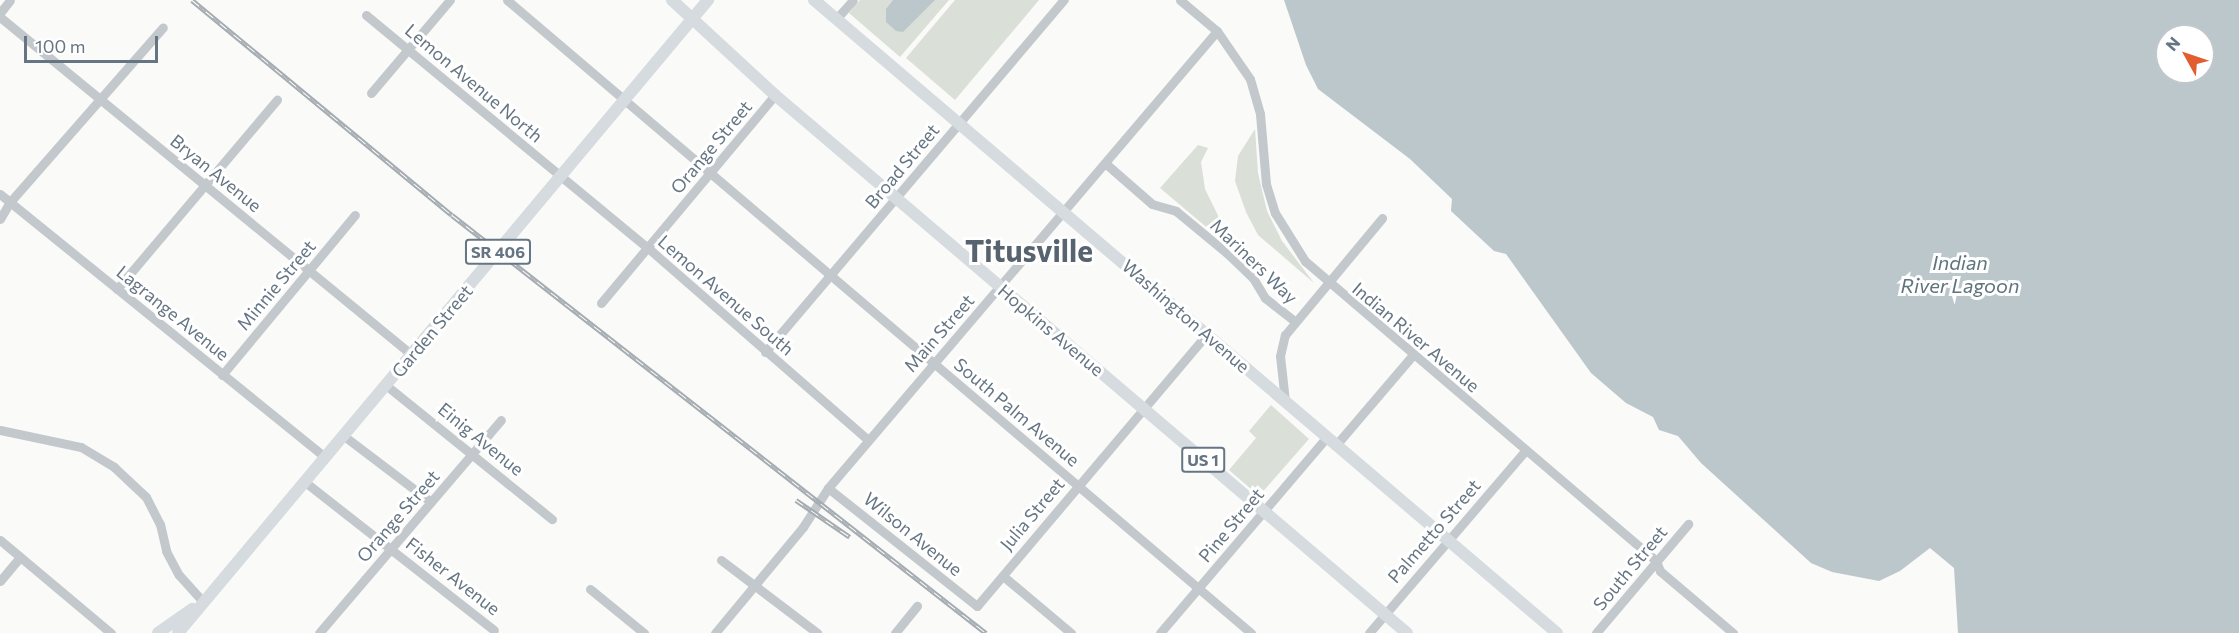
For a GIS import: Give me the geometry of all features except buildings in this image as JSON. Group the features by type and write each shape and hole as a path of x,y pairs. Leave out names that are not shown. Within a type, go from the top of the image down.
{"main road":[{"name":"Hopkins Avenue","path":"672,0 691,20 775,95 1407,633"},
{"name":"Garden Street","path":"178,633 708,0"},
{"name":"Washington Avenue","path":"814,0 1557,633"},
{"path":"158,633 203,602"}],"street":[{"path":"0,15 10,0"},
{"path":"371,93 450,0"},
{"name":"South Palm Avenue","path":"507,0 712,172 1251,633"},
{"path":"836,19 853,0"},
{"name":"Broad Street","path":"765,352 1064,0"},
{"name":"Indian River Avenue","path":"1180,0 1217,31 1250,79 1260,114 1266,184 1275,213 1293,245 1326,282 1656,561 1660,571 1733,633"},
{"name":"Bryan Avenue","path":"0,15 100,100 412,355"},
{"name":"Lemon Avenue North","path":"366,15 560,177"},
{"path":"0,219 10,202 163,27"},
{"name":"Main Street","path":"715,633 803,527 828,488 868,440 1217,31"},
{"name":"Orange Street","path":"601,303 775,95"},
{"path":"117,289 203,183 278,100"},
{"name":"Mariners Way","path":"1105,163 1152,204 1176,211 1228,254 1252,278 1264,298 1294,321"},
{"name":"Lemon Avenue South","path":"560,177 648,248 868,440"},
{"name":"Lagrange Avenue","path":"0,194 325,457"},
{"name":"Minnie Street","path":"222,375 355,215"},
{"path":"1285,401 1281,349 1294,321 1382,218"},
{"name":"Julia Street","path":"977,606 1207,334"},
{"name":"Pine Street","path":"1160,633 1263,512 1413,355"},
{"name":"Einig Avenue","path":"387,386 473,453 552,519"},
{"name":"Orange Street","path":"319,633 501,420"},
{"path":"0,430 81,447 114,467 146,497 160,524 166,551 179,574 203,602"},
{"path":"344,436 431,502"},
{"name":"Palmetto Street","path":"1369,633 1525,451"},
{"name":"Fisher Avenue","path":"305,482 494,630"},
{"name":"Wilson Avenue","path":"828,488 977,606"},
{"name":"South Street","path":"1596,633 1688,524"},
{"path":"0,540 111,633"},
{"path":"0,581 20,556"},
{"path":"721,560 817,633"},
{"path":"1003,576 1071,633"},
{"path":"590,589 644,633"},
{"path":"895,633 917,606"}],"shaded area":[{"path":"860,0 949,0 900,57 849,13"},
{"path":"955,0 1039,0 955,100 906,58"},
{"path":"1255,129 1258,173 1267,211 1282,241 1314,283 1258,235 1246,212 1235,181 1238,156"},
{"path":"1198,145 1208,148 1201,162 1205,189 1232,244 1230,247 1160,188"},
{"path":"1271,405 1309,439 1259,496 1229,470 1256,438 1249,431"}],"water":[{"path":"893,0 935,0 903,32 896,31 886,22 886,9"},
{"name":"Indian River Lagoon","path":"1284,0 2239,0 2239,633 1958,633 1954,568 1930,548 1900,571 1879,581 1832,572 1811,563 1701,463 1678,436 1659,430 1653,417 1626,403 1591,373 1506,254 1494,251 1451,211 1452,199 1410,159 1318,89 1306,65"}],"railway":[{"path":"192,0 452,215 986,633"},
{"path":"796,500 850,537"}],"district":[{"name":"Titusville","path":"1029,250"}]}
